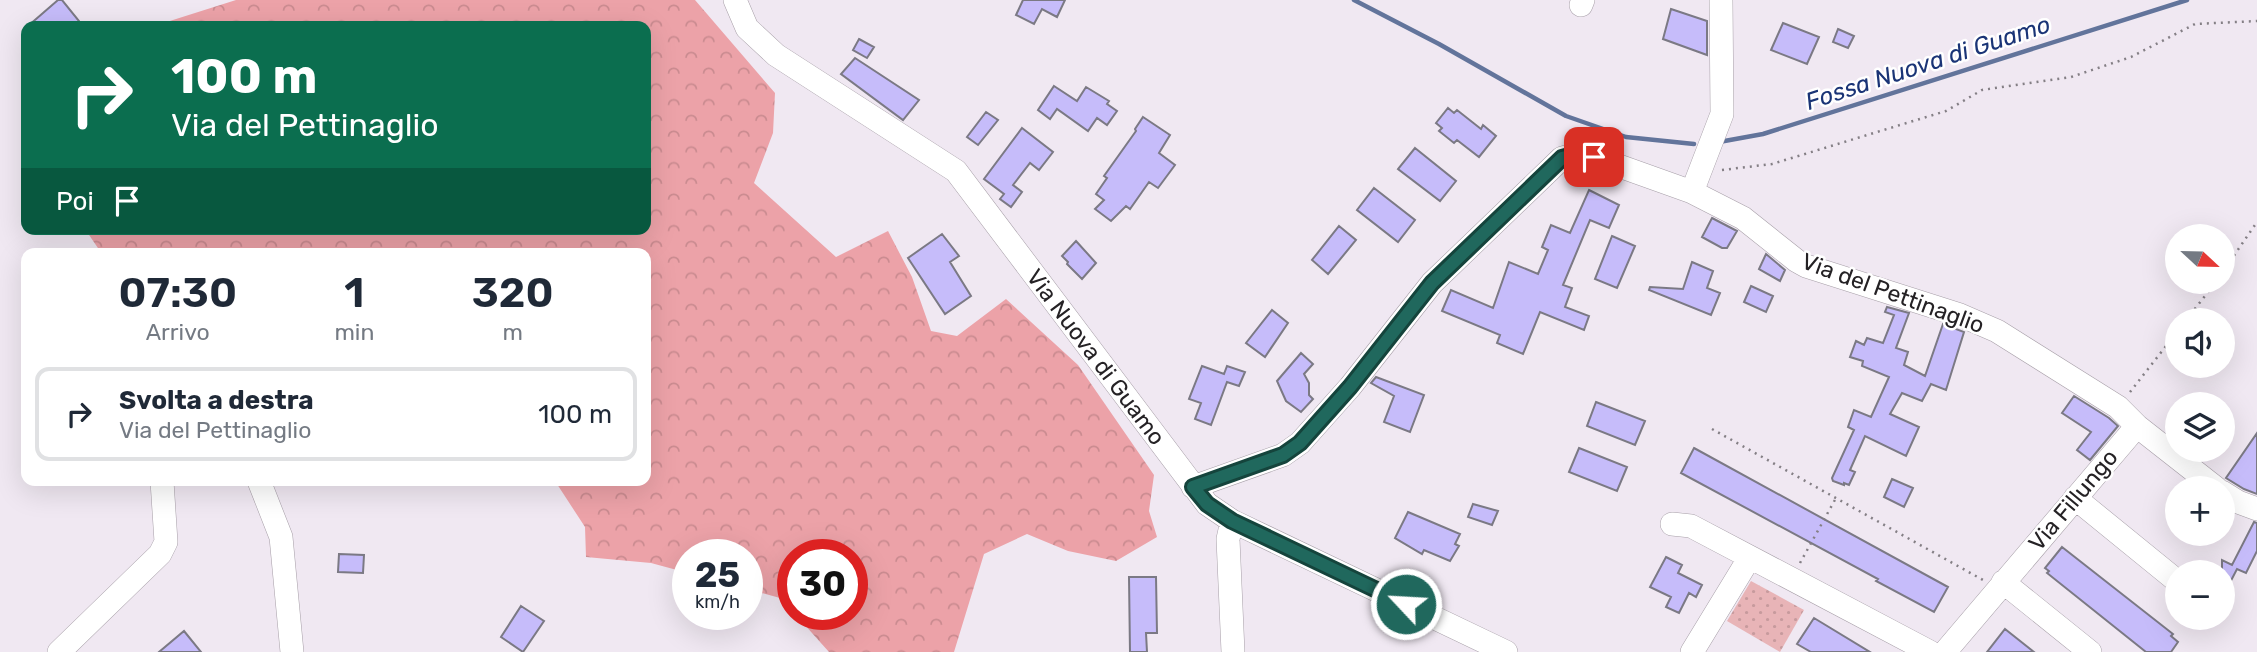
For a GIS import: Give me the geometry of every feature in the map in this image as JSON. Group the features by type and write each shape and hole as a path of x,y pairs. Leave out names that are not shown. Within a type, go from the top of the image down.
{"street":[{"name":"Via Nuova di Guamo","path":"735,0 747,28 776,55 956,171 1207,504 1232,521 1506,652"},
{"path":"1695,182 1722,114 1721,0"},
{"name":"Via del Pettinaglio","path":"1193,487 1283,455 1300,443 1350,387 1432,283 1562,158 1573,155 1594,157 1695,182 1797,261 1819,271 1960,315 1997,331 2118,407 2137,426"},
{"path":"2137,426 2201,476"},
{"name":"Via Fillungo","path":"1945,652 2137,426"},
{"path":"59,652 160,554 166,542 162,486"},
{"path":"261,486 281,537 292,652"},
{"path":"2075,498 2165,571"},
{"path":"2235,500 2257,509"},
{"path":"1232,521 1228,539 1233,652"},
{"path":"1672,524 1690,526 1930,652"},
{"path":"1692,652 1750,557"},
{"path":"2001,585 2090,652"}],"path":[{"path":"1695,182 1772,163 1947,111 1982,90 2071,77 2131,57 2195,24 2257,21"},
{"path":"2235,254 2257,222"},
{"path":"2195,308 2207,294"},
{"path":"2118,407 2165,347"},
{"path":"1712,429 2001,585"},
{"path":"1791,579 1836,498"}],"shaded area":[{"path":"1751,581 1804,610 1780,652 1727,621"}],"green space":[{"path":"236,0 695,0 775,93 773,133 754,183 836,257 888,231 912,277 931,331 957,336 1006,299 1078,365 1154,475 1149,511 1157,537 1116,561 1068,551 1027,534 984,554 954,652 829,652 809,630 868,630 868,539 777,539 777,597 763,593 763,539 672,539 672,569 651,563 586,557 585,527 558,486 651,486 651,248 98,248 89,235 651,235 651,21 170,21"}],"building":[{"path":"58,0 62,0 79,21 34,21"},
{"path":"1023,0 1065,0 1057,17 1042,9 1034,24 1016,15"},
{"path":"1671,9 1707,21 1707,55 1663,39"},
{"path":"1783,23 1819,37 1807,64 1771,50"},
{"path":"1838,29 1854,36 1848,48 1833,42"},
{"path":"859,39 874,47 867,58 853,50"},
{"path":"855,58 919,100 903,120 841,74"},
{"path":"1054,86 1077,101 1086,87 1109,101 1107,104 1117,111 1107,125 1097,118 1088,131 1057,109 1050,119 1038,110"},
{"path":"1448,108 1454,113 1457,110 1481,129 1483,125 1496,136 1479,157 1457,140 1454,143 1439,131 1442,128 1436,123"},
{"path":"986,112 998,120 978,145 967,137"},
{"path":"1143,117 1170,135 1159,153 1175,165 1158,188 1149,182 1130,209 1126,206 1111,221 1095,209 1104,200 1096,194 1107,178 1104,176"},
{"path":"1022,128 1053,152 1039,170 1030,163 1013,185 1022,192 1011,207 1000,199 1004,194 984,179"},
{"path":"1415,148 1456,181 1440,201 1398,169"},
{"path":"1374,188 1415,220 1398,242 1357,210"},
{"path":"1589,190 1619,205 1609,228 1590,220 1563,285 1572,288 1565,307 1589,316 1584,330 1540,312 1523,354 1497,343 1500,335 1442,311 1451,290 1493,308 1509,262 1538,274 1548,250 1542,247 1551,225 1570,233"},
{"path":"1712,218 1737,231 1727,248 1702,237"},
{"path":"1339,226 1356,240 1328,274 1312,260"},
{"path":"942,234 959,256 950,262 971,296 945,314 908,258"},
{"path":"1612,236 1635,246 1617,288 1595,279"},
{"path":"1076,241 1096,263 1082,279 1062,256"},
{"path":"1766,254 1785,270 1780,281 1759,269"},
{"path":"1692,262 1713,271 1707,288 1720,293 1711,315 1649,290 1650,287 1683,289"},
{"path":"1751,286 1773,296 1766,312 1744,302"},
{"path":"1887,307 1909,313 1896,348 1908,352 1904,365 1925,376 1943,324 1964,332 1946,390 1931,384 1922,401 1902,393 1890,414 1919,427 1906,456 1865,436 1850,470 1855,472 1849,485 1844,485 1832,478 1854,430 1848,427 1854,410 1871,417 1889,377 1862,366 1863,361 1850,357 1856,341 1864,345 1867,338 1883,343 1894,315 1885,312"},
{"path":"1272,310 1288,323 1265,357 1246,343"},
{"path":"1301,353 1313,364 1304,374 1309,383 1309,395 1313,399 1301,412 1286,401 1277,381"},
{"path":"1202,366 1224,374 1227,366 1245,372 1239,386 1227,382 1211,425 1195,419 1201,403 1189,399"},
{"path":"1376,377 1424,395 1410,432 1384,422 1394,396 1371,383"},
{"path":"2074,396 2118,426 2090,460 2077,450 2091,432 2062,413"},
{"path":"1596,402 1645,421 1635,445 1587,426"},
{"path":"2257,433 2257,494 2235,484 2235,476 2227,476"},
{"path":"1579,448 1627,467 1617,491 1569,472"},
{"path":"1694,448 1948,587 1934,612 1681,473"},
{"path":"1892,479 1913,488 1904,507 1884,497"},
{"path":"1473,504 1498,511 1492,525 1468,517"},
{"path":"1408,512 1460,534 1455,544 1459,546 1450,561 1424,550 1422,554 1395,538"},
{"path":"2254,522 2257,523 2257,551 2246,573 2237,569 2235,573 2235,560"},
{"path":"2062,547 2173,634 2171,636 2178,642 2171,652 2146,652 2047,573 2049,571 2045,568"},
{"path":"339,554 364,555 363,573 338,572"},
{"path":"1666,557 1682,565 1678,573 1702,585 1696,597 1689,593 1679,613 1666,607 1671,597 1650,587"},
{"path":"1129,577 1156,577 1157,633 1146,633 1147,652 1130,652"},
{"path":"521,606 544,621 523,652 501,637"},
{"path":"1814,618 1870,652 1811,652 1797,644"},
{"path":"2005,629 2034,652 1987,652"},
{"path":"184,631 201,652 159,652"}],"waterway":[{"path":"1354,0 1439,44 1566,116 1626,137 1694,144"},
{"name":"Fossa Nuova di Guamo","path":"1719,142 1763,134 2187,0"}],"route":[{"path":"1406,604 1232,521 1207,504 1193,487 1283,455 1300,443 1350,387 1432,283 1562,158 1573,155 1594,157"}]}
